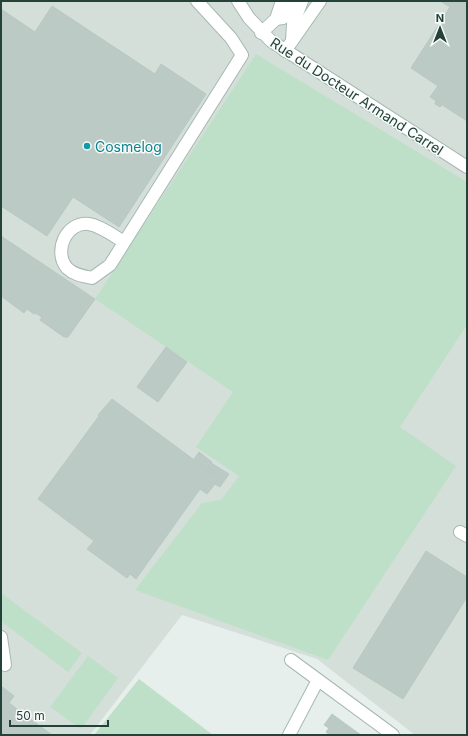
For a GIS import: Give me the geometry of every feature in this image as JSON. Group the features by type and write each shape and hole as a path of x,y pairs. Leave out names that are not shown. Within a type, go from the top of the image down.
{"street":[{"path":"124,242 101,229 88,224 74,226 64,238 61,253 67,267 78,275 92,278 110,266 242,55 231,38 197,1"},
{"name":"Rue du Docteur Armand Carrel","path":"238,1 262,33 288,46 467,167"},
{"path":"262,33 276,19 282,1"},
{"path":"276,19 283,18 296,1"},
{"path":"288,46 293,24 302,1"},
{"path":"288,46 320,1"},
{"path":"1,637 5,665"},
{"path":"292,660 394,735"},
{"path":"289,735 318,680"}],"shaded area":[{"path":"1,1 467,1 467,735 415,735 317,659 182,615 90,735 1,735"}],"green space":[{"path":"256,54 467,182 467,325 400,427 456,466 328,660 135,590 202,503 221,500 239,476 196,447 233,392 95,299"},
{"path":"1,593 82,653 68,672 1,621"},
{"path":"88,656 118,678 81,729 50,707"},
{"path":"139,679 213,735 94,735"}],"building":[{"path":"440,1 465,1 464,2 467,4 467,121 430,97 438,86 411,68 450,7"},
{"name":"Cosmelog","path":"52,6 155,74 161,64 206,94 119,227 73,197 47,236 1,206 1,9 35,32"},
{"path":"436,101 442,105 440,107 435,104"},
{"path":"1,236 95,299 68,337 64,337 40,320 42,317 27,309 24,313 1,296"},
{"path":"166,347 187,362 158,402 137,387"},
{"path":"112,399 213,474 215,471 208,467 211,463 229,474 220,487 215,484 207,494 200,489 136,579 130,574 127,578 87,549 94,541 38,499 99,416 98,415"},
{"path":"199,452 212,462 208,467 215,471 213,474 194,459"},
{"path":"426,551 467,577 467,597 403,699 353,668"},
{"path":"1,686 14,696 9,703 52,735 1,735"},
{"path":"332,714 347,725 340,735 335,733 330,735 326,732 329,728 324,725"},
{"path":"347,725 361,735 340,735"}],"place":[{"name":"Cosmelog","path":"87,146"}]}
